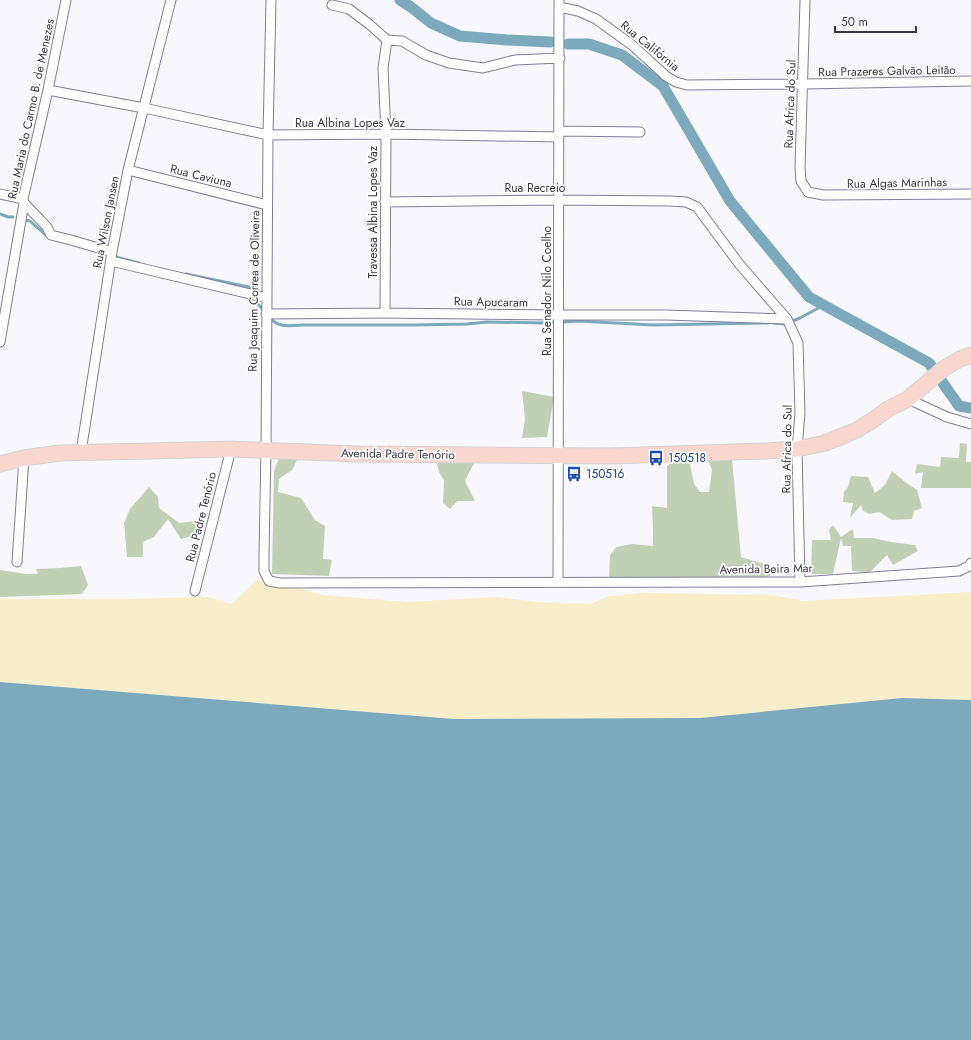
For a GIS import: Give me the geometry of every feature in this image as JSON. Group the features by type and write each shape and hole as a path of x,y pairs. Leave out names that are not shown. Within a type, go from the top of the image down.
{"main road":[{"name":"Avenida Padre Tenório","path":"0,464 55,453 231,449 358,454 611,456 797,449 840,438 873,420 888,409 908,399 943,369 956,361 971,356"}],"street":[{"name":"Rua Maria do Carmo B. de Menezes","path":"0,342 23,201 48,90 66,0"},
{"name":"Rua Wilson Jansen","path":"82,452 111,256 128,170 171,0"},
{"name":"Rua Joaquim Correa de Oliveira","path":"269,581 264,571 267,205 271,0"},
{"name":"Rua Africa do Sul","path":"805,0 800,167 801,181 808,192 823,195"},
{"name":"Rua Califórnia","path":"559,4 596,19 632,45 666,76 676,82 687,85 803,84"},
{"name":"Rua Senador Nilo Coelho","path":"558,582 559,4"},
{"path":"332,5 349,9 387,40 402,41 426,55 449,63 483,68 515,60 560,58"},
{"name":"Travessa Albina Lopes Vaz","path":"385,313 386,134 383,68 387,40"},
{"name":"Rua Prazeres Galvão Leitão","path":"803,84 971,81"},
{"name":"Rua Albina Lopes Vaz","path":"48,90 144,108 268,135 559,134 640,132"},
{"name":"Rua Caviuna","path":"128,170 267,205"},
{"path":"0,194 23,201 47,227 51,235 71,240 111,256 267,298"},
{"name":"Rua Algas Marinhas","path":"823,195 971,194"},
{"name":"Rua Recreio","path":"385,202 559,200 686,202"},
{"name":"Rua Africa do Sul","path":"686,202 697,207 740,265 787,319 798,343 800,413 797,449 800,582"},
{"name":"Rua Apucaram","path":"266,314 385,313 666,315 787,319"},
{"path":"908,399 947,417 971,424"},
{"name":"Rua Padre Tenório","path":"195,591 231,449"},
{"path":"17,562 24,458"},
{"name":"Avenida Beira Mar","path":"269,581 280,583 800,582 959,571 969,566 971,562"}],"green space":[{"path":"522,391 554,397 547,437 522,438 525,419"},
{"path":"960,443 967,444 966,462 971,462 971,488 921,488 923,472 915,474 917,464 940,467 941,457 959,458"},
{"path":"299,456 292,470 279,479 278,492 301,498 315,520 325,526 323,559 332,560 329,576 272,574 274,471 279,458"},
{"path":"443,459 475,461 465,481 475,501 457,501 450,509 443,503 444,480 439,472 437,464"},
{"path":"732,459 741,557 771,566 770,576 762,578 609,579 610,556 616,547 632,544 653,546 652,506 667,508 667,466 674,461 690,464 694,484 700,492 709,492 712,470 708,460"},
{"path":"892,471 917,490 922,508 914,511 912,519 892,520 879,512 870,514 863,511 861,505 850,518 853,503 843,502 844,492 848,487 851,476 868,477 875,493 885,485"},
{"path":"149,487 158,497 159,508 179,523 196,521 204,518 202,533 181,539 168,519 154,537 143,542 143,557 127,557 124,523 130,509"},
{"path":"833,525 841,537 853,529 854,538 873,538 915,545 918,551 893,565 887,555 870,572 852,571 851,546 843,546 841,538 833,574 811,574 812,540 831,540 829,530"},
{"path":"81,566 88,585 82,594 0,597 0,570 26,574 38,574 36,569"}],"sand":[{"path":"258,579 271,585 300,588 323,595 407,602 496,597 538,602 590,604 609,596 641,593 773,595 803,601 971,592 971,700 902,698 700,718 454,719 0,682 0,599 129,599 208,597 231,604"}],"water":[{"path":"0,682 454,719 700,718 902,698 971,700 971,1040 0,1040"}],"waterway":[{"path":"400,0 431,23 460,36 551,42"},
{"path":"568,44 589,44 622,55 663,86 730,201 809,297 929,363 959,406 971,408"},
{"path":"0,214 13,217"},
{"path":"25,220 30,221 48,237"},
{"path":"116,257 139,263"},
{"path":"186,274 249,287 252,293"},
{"path":"254,297 265,312"},
{"path":"773,323 785,324 824,305"},
{"path":"269,317 272,321 280,325 288,326 467,324 487,322 546,323 578,321 653,325 768,323"}],"place":[{"name":"150518","path":"656,458"},
{"name":"150516","path":"574,474"}]}
